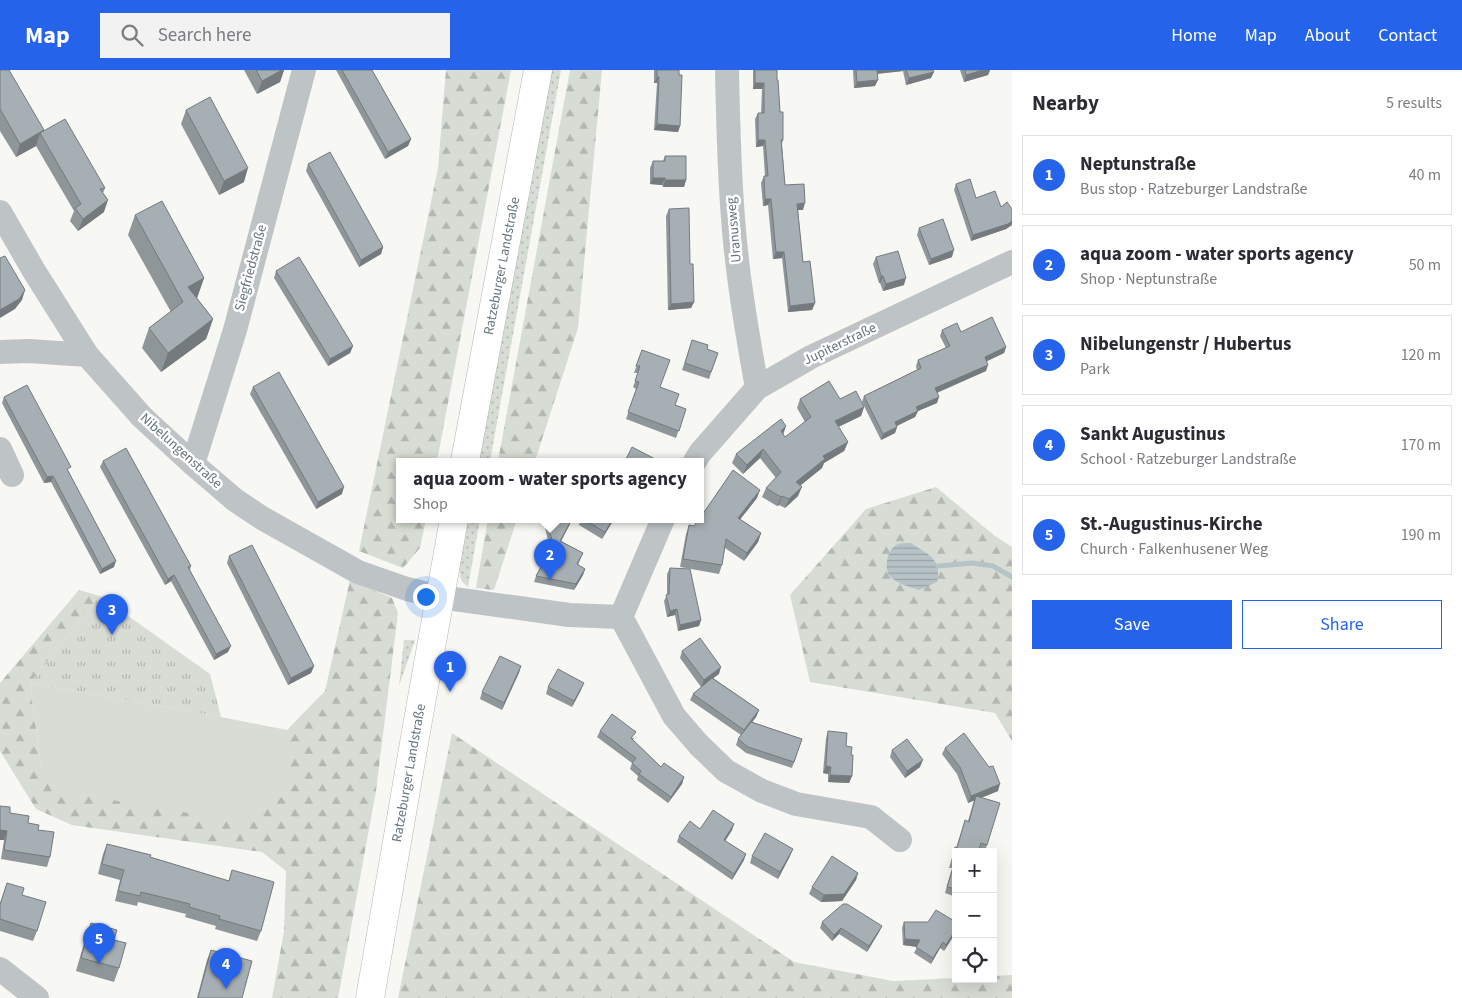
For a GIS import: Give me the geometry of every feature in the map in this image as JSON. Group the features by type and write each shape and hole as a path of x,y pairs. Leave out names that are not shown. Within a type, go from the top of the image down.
{"main road":[{"name":"Ratzeburger Landstraße","path":"466,458 538,70"},
{"name":"Ratzeburger Landstraße","path":"370,998 453,523"}],"street":[{"name":"Siegfriedstraße","path":"193,464 234,330 304,70"},
{"name":"Uranusweg","path":"727,70 728,142 733,220 740,290 757,388"},
{"name":"Nibelungenstraße","path":"0,212 34,271 87,355 142,417 235,500 262,518 358,572 407,589 440,597 570,615 621,617"},
{"name":"Jupiterstraße","path":"697,458 757,388 812,357 1012,262"},
{"path":"0,352 29,351 87,355"},
{"path":"0,449 12,475"},
{"path":"661,523 621,617 674,716 699,745 726,771 762,791 796,804 872,817 900,840"},
{"path":"0,969 36,998"}],"green space":[{"path":"446,70 511,70 438,458 396,458 396,523 425,523 420,548 403,568 359,551 438,168"},
{"path":"546,70 561,70 491,458 477,458"},
{"path":"570,70 602,70 578,328 536,458 499,458"},
{"path":"936,487 995,536 1012,547 1012,741 995,713 810,682 790,595 866,509"},
{"path":"466,523 479,523 468,587 461,580 459,569"},
{"path":"487,523 516,523 494,590 476,588"},
{"path":"350,580 392,598 398,613 376,791 338,998 272,998 284,931 286,871 262,852 72,825 36,809 0,751 0,683 79,590 100,596 30,683 41,765 287,793 287,730 325,691"},
{"path":"100,596 210,674 221,717 30,683"},
{"path":"404,640 415,640 399,686"},
{"path":"30,683 287,730 287,793 248,823 65,792 41,765"},
{"path":"452,733 794,962 893,981 952,978 952,983 997,983 997,976 1012,975 1012,998 398,998"}],"shaded area":[{"path":"911,543 928,554 936,562 938,568 937,582 919,590 896,581 890,576 887,568 889,554 894,546"}],"building":[{"path":"0,70 9,70 44,130 20,144 0,109"},
{"path":"256,70 282,70 262,81"},
{"path":"342,70 372,70 411,139 388,152"},
{"path":"657,70 679,70 679,75 682,75 680,126 657,124 659,77 657,77"},
{"path":"755,70 777,70 780,112 783,112 783,140 781,140 785,185 804,184 805,203 797,204 803,262 810,261 815,303 790,306 784,252 776,252 771,199 765,199 764,176 768,176 765,140 758,140 758,113 764,113 764,83 755,83"},
{"path":"856,70 877,70 878,80 857,82"},
{"path":"906,70 933,70 934,72 909,78"},
{"path":"965,70 983,70 966,75"},
{"path":"210,97 248,168 224,181 186,110"},
{"path":"65,119 105,188 100,189 108,200 83,219 75,208 81,204 40,133"},
{"path":"330,152 383,247 361,260 308,164"},
{"path":"665,156 686,156 686,180 653,178 653,161 665,161"},
{"path":"970,179 976,198 995,191 1001,207 1007,202 1012,209 1012,221 973,235 956,184"},
{"path":"162,201 204,278 188,287 213,319 168,353 149,328 183,302 135,215"},
{"path":"689,208 690,264 693,264 694,302 671,304 669,209"},
{"path":"943,219 954,250 931,259 919,228"},
{"path":"898,251 906,278 886,284 883,276 881,276 876,257"},
{"path":"5,256 25,290 19,299 0,310 0,258"},
{"path":"299,257 353,346 330,359 276,271"},
{"path":"992,317 1006,347 985,357 988,365 935,388 939,397 916,407 918,411 895,422 897,427 883,434 864,396 921,368 918,360 950,346 942,330 957,323 961,332"},
{"path":"692,340 708,345 707,349 718,353 711,372 685,363"},
{"path":"642,350 670,360 660,387 679,394 675,405 686,409 679,431 628,412 639,382 635,381 640,366 636,366"},
{"path":"279,372 344,487 318,502 253,387"},
{"path":"829,381 840,399 856,391 864,407 835,421 848,442 823,456 825,459 796,482 802,487 789,499 781,497 766,488 781,472 763,449 747,465 736,454 781,419 786,426 781,431 785,437 811,417 800,399"},
{"path":"27,385 71,467 67,469 116,561 102,569 53,476 47,477 4,397"},
{"path":"632,447 653,458 626,458"},
{"path":"126,448 191,566 188,567 231,646 216,654 174,575 168,579 103,461"},
{"path":"733,470 760,490 738,518 761,533 747,553 726,539 722,565 683,559 689,525 694,526 696,523 704,523 704,512"},
{"path":"548,523 570,523 560,541 583,553 577,564 585,569 576,584 536,576 553,545"},
{"path":"590,523 611,523 605,532"},
{"path":"252,545 314,666 291,678 229,556"},
{"path":"670,568 690,569 701,620 680,625 677,609 670,611 666,595 669,594"},
{"path":"700,638 721,667 704,680 682,651"},
{"path":"500,656 521,666 504,703 482,692"},
{"path":"558,669 584,683 574,701 548,687"},
{"path":"712,678 759,710 744,730 693,694"},
{"path":"612,714 636,732 631,738 661,767 664,763 684,777 671,797 639,774 641,771 632,763 636,758 600,731"},
{"path":"751,722 802,739 794,762 748,747 738,739"},
{"path":"828,731 847,733 846,746 852,747 851,755 853,755 852,776 830,775 831,767 826,766"},
{"path":"964,733 989,767 993,766 1000,784 971,796 960,767 945,748"},
{"path":"907,739 923,760 907,771 892,750"},
{"path":"976,796 1000,803 987,845 981,843 979,848 957,848 965,820 969,822"},
{"path":"0,806 10,807 10,813 29,816 28,823 39,825 38,830 54,832 50,857 4,850 7,831 0,830"},
{"path":"713,810 734,824 724,840 746,854 734,874 679,836 690,821 700,829"},
{"path":"765,833 793,849 780,872 752,856"},
{"path":"107,844 151,855 150,857 229,881 232,870 274,882 261,931 219,919 220,916 189,907 190,904 141,892 140,896 118,891 124,870 102,864"},
{"path":"832,856 858,873 844,894 824,895 812,887"},
{"path":"952,871 952,888 947,887"},
{"path":"7,883 24,888 22,895 46,902 37,931 0,919 0,905"},
{"path":"843,904 847,904 882,926 869,946 841,928 834,935 822,922"},
{"path":"936,910 952,920 952,935 946,945 943,942 933,958 916,947 920,940 905,939 904,922 928,922"},
{"path":"91,923 117,930 114,940 126,943 119,968 81,958"},
{"path":"211,950 252,961 242,998 198,998"}],"waterway":[{"path":"938,566 972,563 993,566 1012,577"}],"place":[{"name":"aqua zoom - water sports agency","path":"550,580"},
{"name":"Nibelungenstr / Hubertus","path":"112,635"},
{"name":"Neptunstraße","path":"450,692"},
{"name":"St.-Augustinus-Kirche","path":"99,964"},
{"name":"Sankt Augustinus","path":"226,989"}]}
